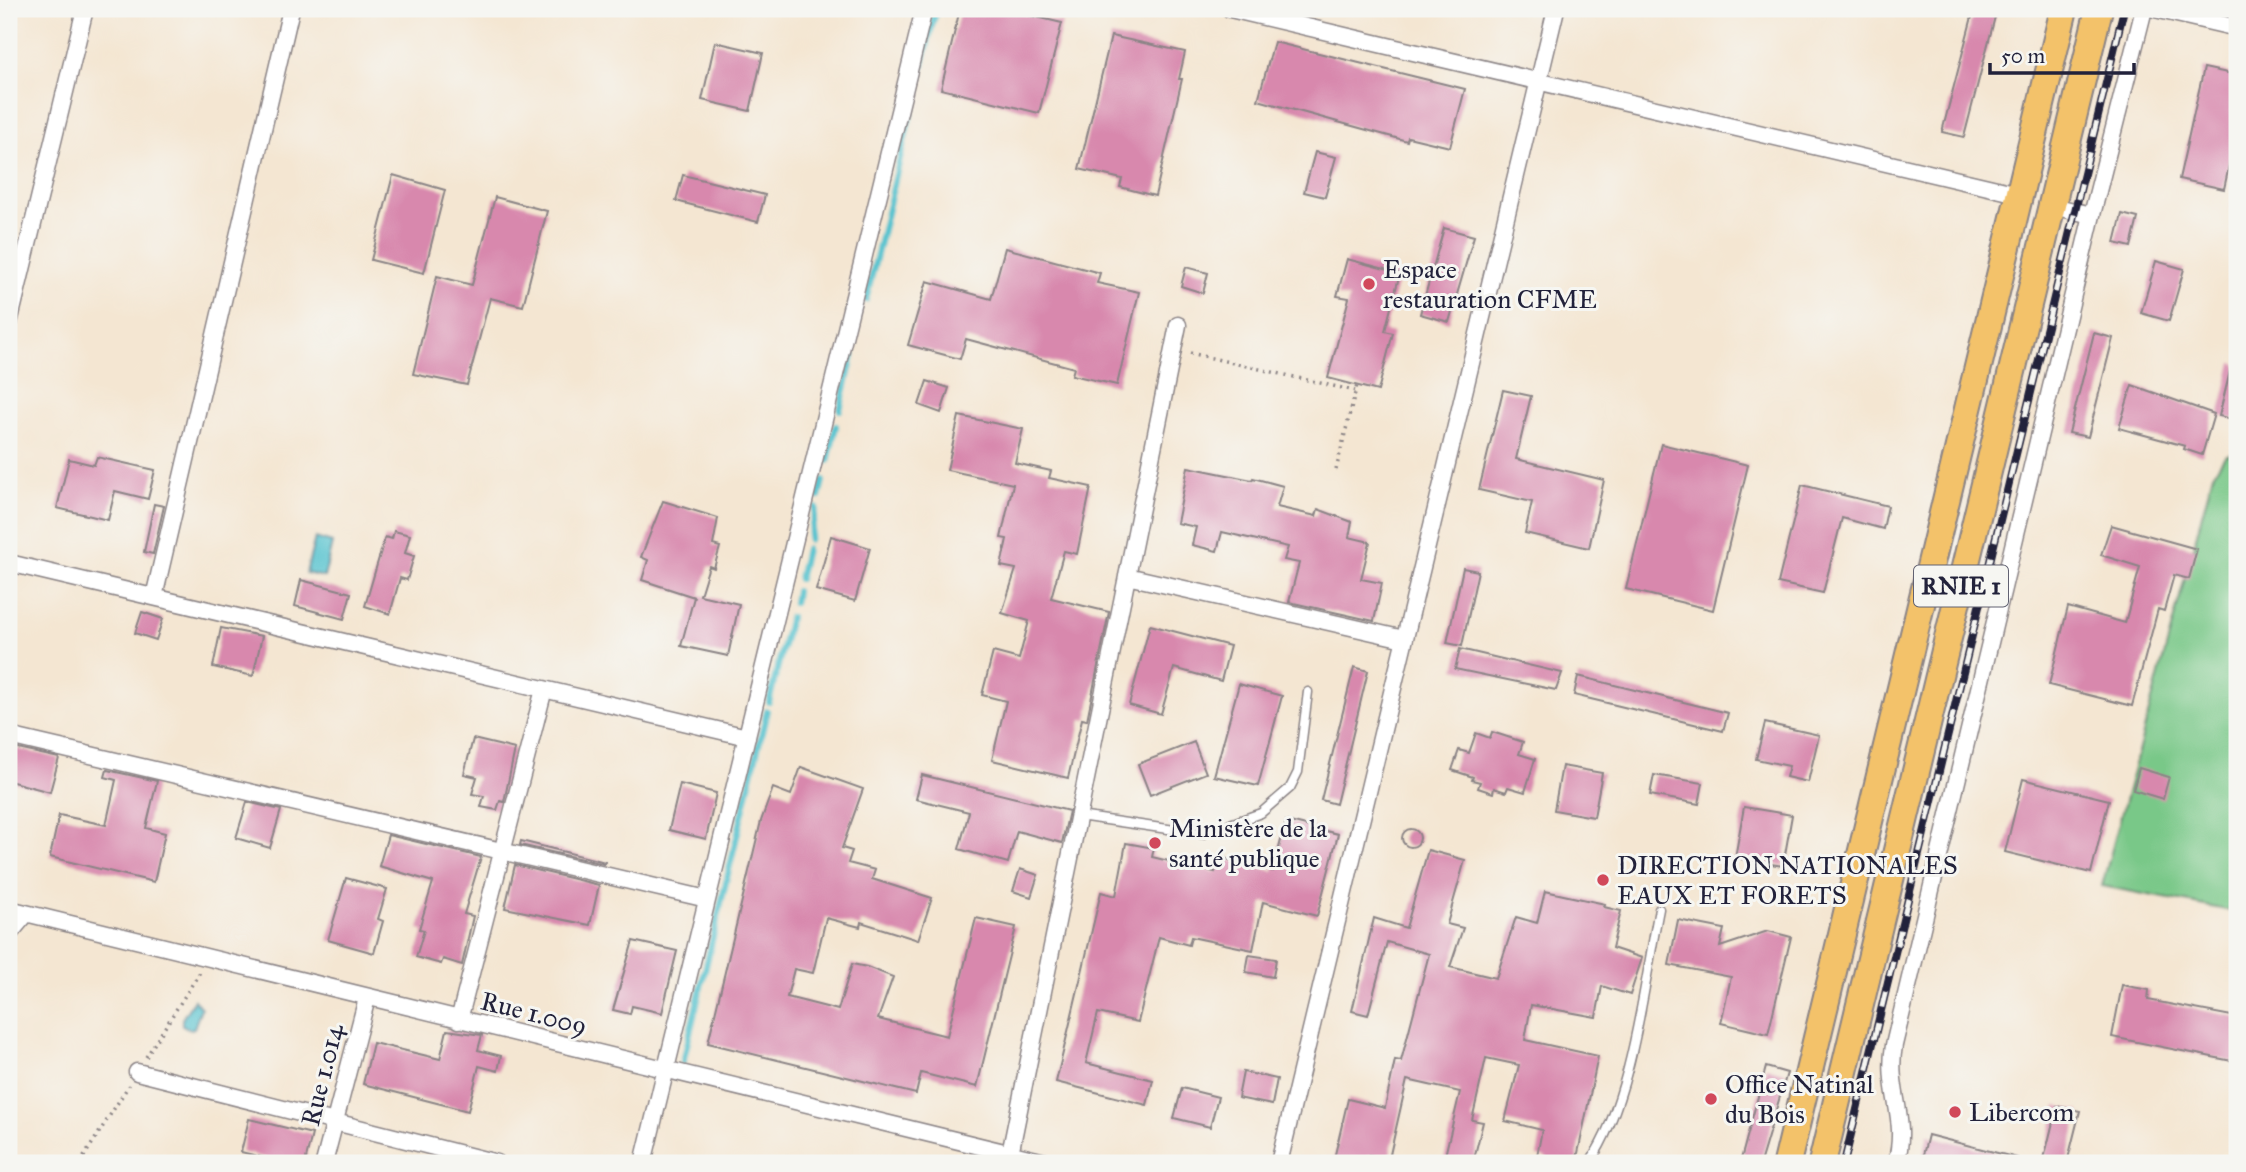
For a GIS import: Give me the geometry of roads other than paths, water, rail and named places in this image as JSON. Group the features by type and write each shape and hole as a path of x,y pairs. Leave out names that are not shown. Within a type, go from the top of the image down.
{"highway":[{"name":"RNIE 1","path":"1787,1163 2064,9"},
{"name":"RNIE 1","path":"1822,1163 2099,9"}],"street":[{"path":"9,323 85,9"},
{"path":"154,597 291,9"},
{"path":"643,1163 924,9"},
{"path":"1230,9 2018,194"},
{"path":"1279,1163 1556,9"},
{"path":"1896,1163 1902,1130 1891,1084 1894,1045 2092,215 2144,9"},
{"path":"2155,9 2237,29"},
{"path":"2052,206 2092,215"},
{"path":"1010,1154 1178,325"},
{"path":"9,563 747,737"},
{"path":"1127,576 1404,639"},
{"path":"459,1020 544,689"},
{"path":"9,736 707,899"},
{"name":"Rue 1.009","path":"9,909 1049,1163"},
{"path":"9,934 26,914"},
{"name":"Rue 1.014","path":"324,1163 367,998"},
{"path":"137,1072 497,1163"}],"lane":[{"path":"1079,816 1202,835 1261,813 1290,788 1298,772 1308,692"},
{"path":"1589,1163 1604,1142 1622,1093 1659,909"}],"water":[{"path":"315,538 332,543 324,577 306,573"},
{"path":"194,1000 201,1008 194,1028 190,1029 182,1025 182,1019"}],"waterway":[{"path":"866,300 936,9"},
{"path":"1181,9 1187,10"},
{"path":"840,410 853,355"},
{"path":"828,461 836,426"},
{"path":"819,497 823,480"},
{"path":"809,540 816,508"},
{"path":"799,579 806,549"},
{"path":"794,603 796,591"},
{"path":"769,702 790,617"},
{"path":"683,1062 767,711"}],"railway":[{"path":"1844,1163 2124,9"}],"place":[{"name":"Espace restauration CFME","path":"1369,284"},
{"name":"Ministère de la santé publique","path":"1155,843"},
{"name":"DIRECTION NATIONALES EAUX ET FORETS","path":"1603,880"},
{"name":"Office Natinal du Bois","path":"1711,1099"},
{"name":"Libercom","path":"1955,1112"}]}
